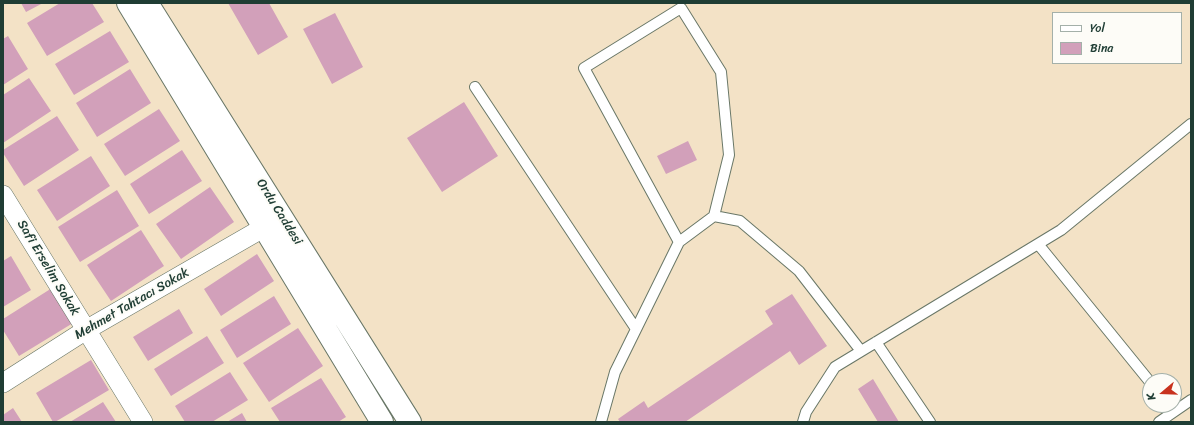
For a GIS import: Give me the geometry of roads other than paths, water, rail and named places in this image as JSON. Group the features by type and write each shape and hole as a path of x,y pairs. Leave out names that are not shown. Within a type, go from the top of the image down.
{"main road":[{"name":"Ordu Caddesi","path":"128,3 382,422"},
{"name":"Ordu Caddesi","path":"148,3 410,422"}],"street":[{"name":"Safi Erselim Sokak","path":"3,195 143,422"},
{"name":"Mehmet Tahtacı Sokak","path":"3,383 86,330 263,228"}],"lane":[{"path":"601,422 615,372 679,242 714,216 729,155 721,72 681,8 584,68 679,242"},
{"path":"475,87 636,329"},
{"path":"803,422 806,412 835,366 1061,230 1191,124"},
{"path":"714,216 740,221 799,271 861,351"},
{"path":"1038,244 1143,373"},
{"path":"876,342 930,422"},
{"path":"1159,422 1167,413"}]}
